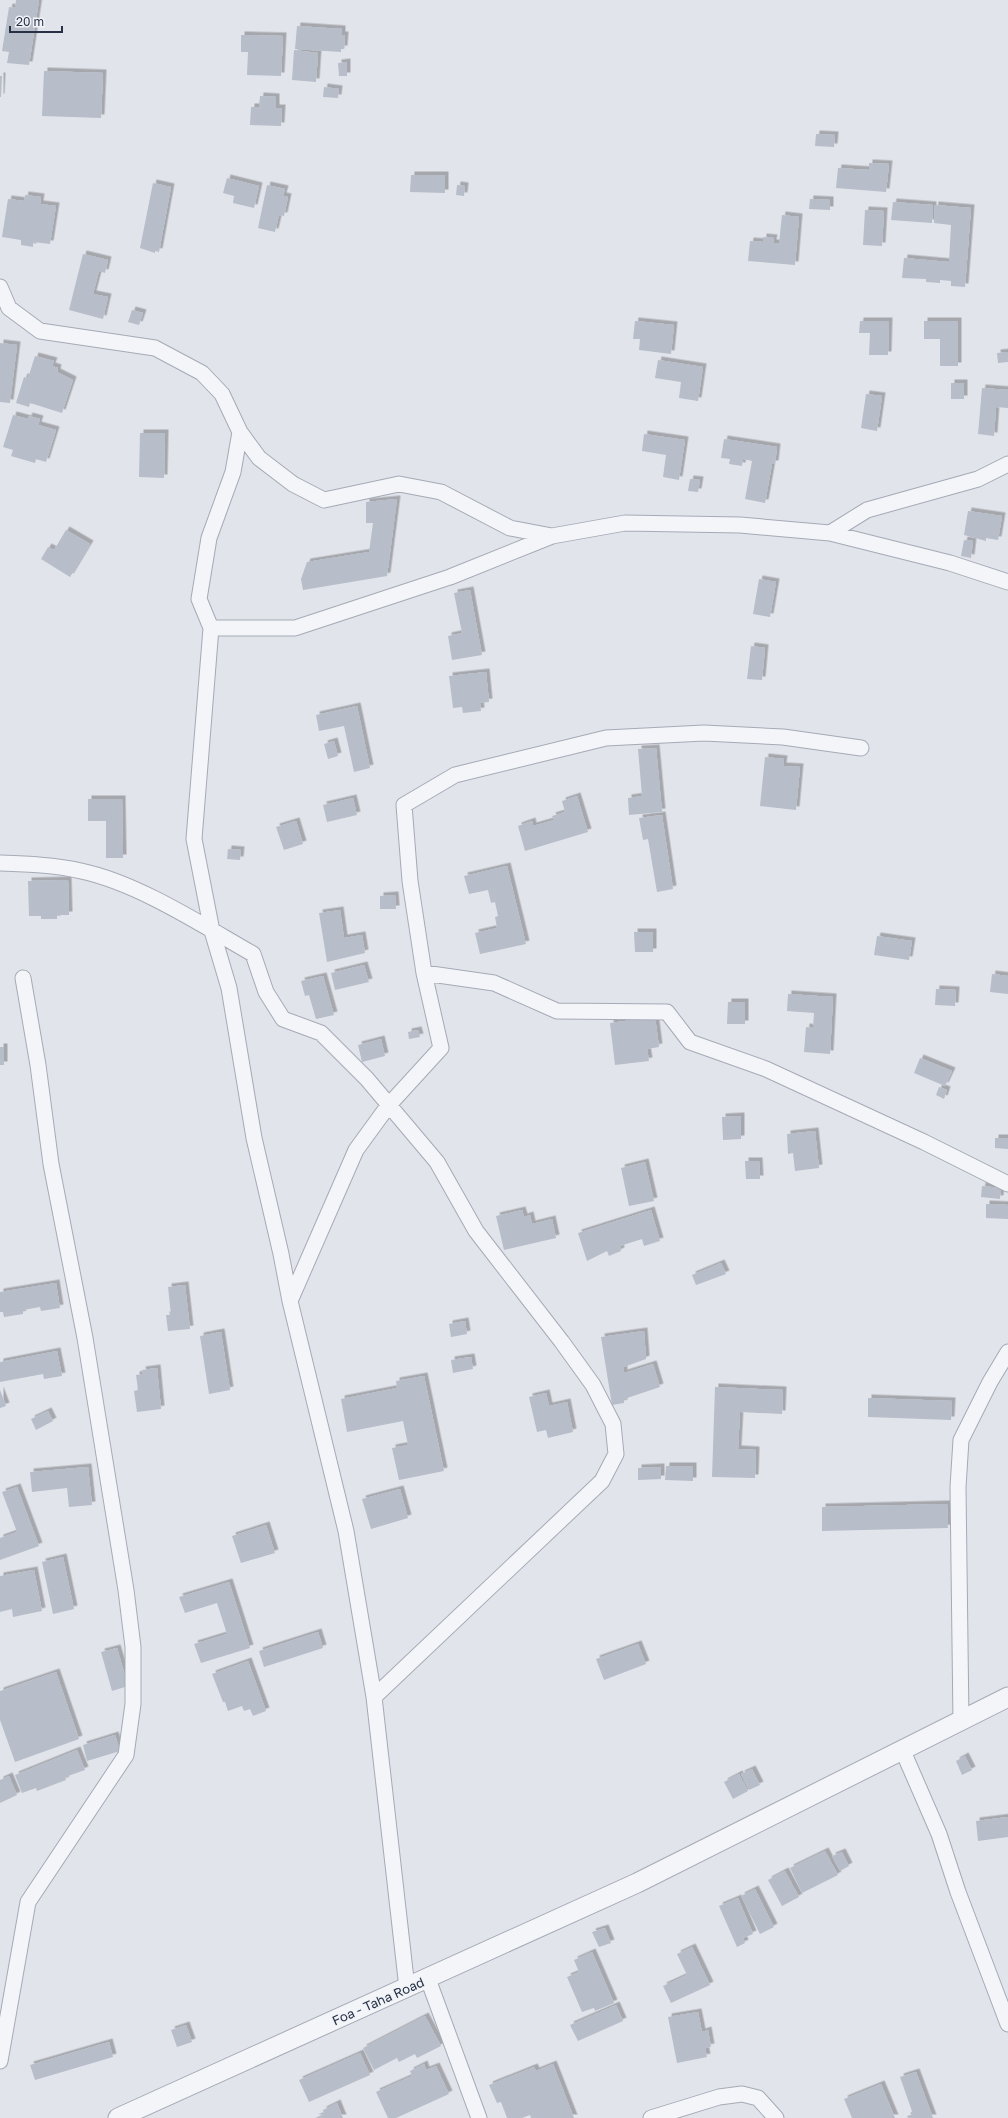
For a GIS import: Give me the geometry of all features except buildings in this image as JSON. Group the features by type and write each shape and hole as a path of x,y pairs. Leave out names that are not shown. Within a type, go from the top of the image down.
{"street":[{"path":"0,287 9,308 40,331 155,348 202,373 222,394 240,432 259,458 292,484 324,500 399,484 441,492 510,528 552,536"},
{"path":"240,432 232,472 209,538 199,599 211,628 194,839 212,931 229,988 254,1138 281,1254 290,1301 346,1531 374,1697 407,1988"},
{"path":"830,533 867,510 978,479 1008,464"},
{"path":"211,628 295,628 450,577 552,536 625,522 740,525 830,533 950,563 1008,582"},
{"path":"290,1301 356,1150 388,1106 441,1048 424,973 410,881 404,805 455,775 606,738 704,733 783,737 861,748"},
{"path":"0,863 39,865 82,871 128,885 253,954 266,992 283,1019 322,1033 366,1079 437,1162 476,1231 593,1385 613,1424 616,1454 602,1481 374,1697"},
{"path":"424,973 494,983 557,1011 667,1012 690,1042 766,1069 924,1142 1008,1184"},
{"path":"1,2057 28,1902 126,1755 133,1704 133,1647 126,1590 85,1338 51,1164 38,1065 23,978"},
{"path":"961,1721 958,1487 961,1440 990,1382 1008,1352"},
{"name":"Foa - Taha Road","path":"118,2118 428,1979 637,1883 1008,1697"},
{"path":"902,1749 938,1834 958,1892 1008,2024"},
{"path":"428,1979 479,2118"},
{"path":"651,2118 718,2097 742,2094 758,2098 776,2118"}]}
